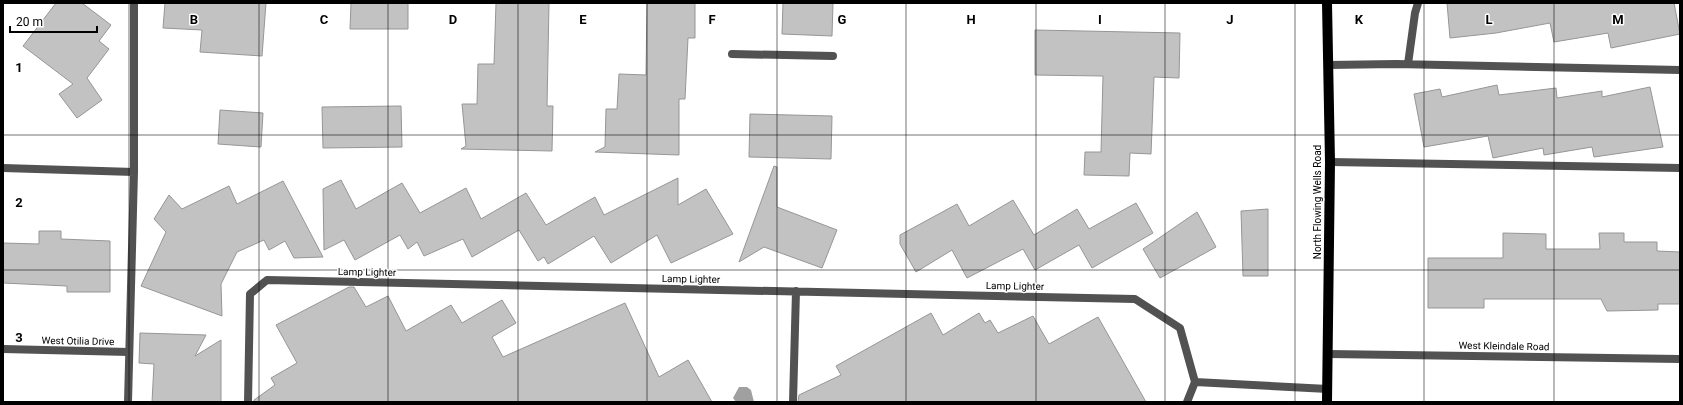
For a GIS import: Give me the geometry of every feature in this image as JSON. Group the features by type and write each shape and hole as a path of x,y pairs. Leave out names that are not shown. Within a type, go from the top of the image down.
{"main road":[{"name":"North Flowing Wells Road","path":"1327,3 1330,162 1327,402"}],"street":[{"path":"128,402 134,172 134,3"},
{"path":"1408,64 1415,13 1418,3"},
{"path":"732,54 833,56"},
{"path":"1328,65 1408,64 1680,70"},
{"path":"1330,162 1680,168"},
{"path":"3,168 134,172"},
{"name":"Lamp Lighter","path":"248,402 250,294 267,280 1135,299 1180,328 1194,382"},
{"path":"793,402 796,291"},
{"name":"West Otilia Drive","path":"3,350 129,352"},
{"name":"West Kleindale Road","path":"1328,354 1680,359"},
{"path":"1187,402 1194,382 1328,389"}],"shaded area":[{"path":"739,387 747,387 751,390 754,402 736,402 733,398"}],"building":[{"path":"56,3 82,3 111,25 99,41 109,49 87,78 102,100 77,118 59,94 73,84 23,46"},
{"path":"165,3 266,3 262,56 200,52 202,30 163,28"},
{"path":"351,3 408,3 408,29 350,29"},
{"path":"496,3 549,3 547,106 553,106 552,151 461,149 466,146 462,104 477,104 478,64 494,64"},
{"path":"647,3 695,3 695,38 688,38 685,99 679,99 679,155 595,152 605,147 606,109 617,109 619,74 646,75"},
{"path":"783,3 833,3 832,36 782,34"},
{"path":"1447,3 1674,3 1680,34 1611,48 1608,33 1554,42 1550,23 1496,33 1450,38"},
{"path":"1035,30 1180,33 1179,78 1154,77 1151,154 1130,153 1129,176 1084,175 1085,152 1101,152 1103,76 1035,75"},
{"path":"1497,85 1499,95 1556,88 1557,98 1602,91 1602,97 1650,87 1663,147 1594,157 1592,147 1544,155 1543,148 1493,158 1488,136 1424,147 1414,94 1440,89 1442,97"},
{"path":"401,106 402,147 323,148 322,107"},
{"path":"220,110 263,113 261,147 218,144"},
{"path":"750,114 832,116 831,159 749,157"},
{"path":"774,166 777,167 777,207 837,230 822,268 764,247 739,262"},
{"path":"678,178 678,205 706,189 733,234 671,263 657,235 611,263 594,236 548,264 544,257 538,261 519,230 472,257 463,239 424,256 417,242 408,249 400,235 355,260 344,240 324,250 323,189 341,180 356,209 402,183 420,213 466,188 481,219 526,193 546,225 595,197 604,215"},
{"path":"283,181 323,257 294,258 285,241 269,250 264,240 237,252 221,284 222,316 141,286 166,232 154,219 169,195 182,209 229,186 237,204"},
{"path":"1013,200 1034,235 1077,209 1089,229 1136,203 1153,233 1092,268 1079,245 1035,270 1023,249 967,278 952,250 916,272 900,244 900,235 957,204 969,226"},
{"path":"1268,209 1268,276 1243,276 1241,211"},
{"path":"1197,212 1216,247 1160,278 1143,249"},
{"path":"39,231 61,231 61,239 110,241 110,292 67,292 67,286 3,283 3,243 39,244"},
{"path":"1503,233 1546,234 1546,249 1600,249 1599,233 1624,233 1624,242 1657,242 1657,251 1680,252 1680,304 1658,304 1658,310 1607,311 1601,299 1484,299 1484,308 1428,308 1428,258 1503,258"},
{"path":"349,287 354,287 366,307 388,296 406,331 451,305 462,323 502,300 516,323 492,337 503,357 625,303 659,377 688,360 712,402 254,402 254,400 275,385 271,378 297,363 276,325"},
{"path":"931,313 943,335 979,313 985,323 990,320 998,333 1033,316 1049,344 1098,317 1146,402 798,402 799,395 841,375 836,366"},
{"path":"140,333 206,335 195,356 221,340 221,402 152,402 154,364 139,363"}]}
